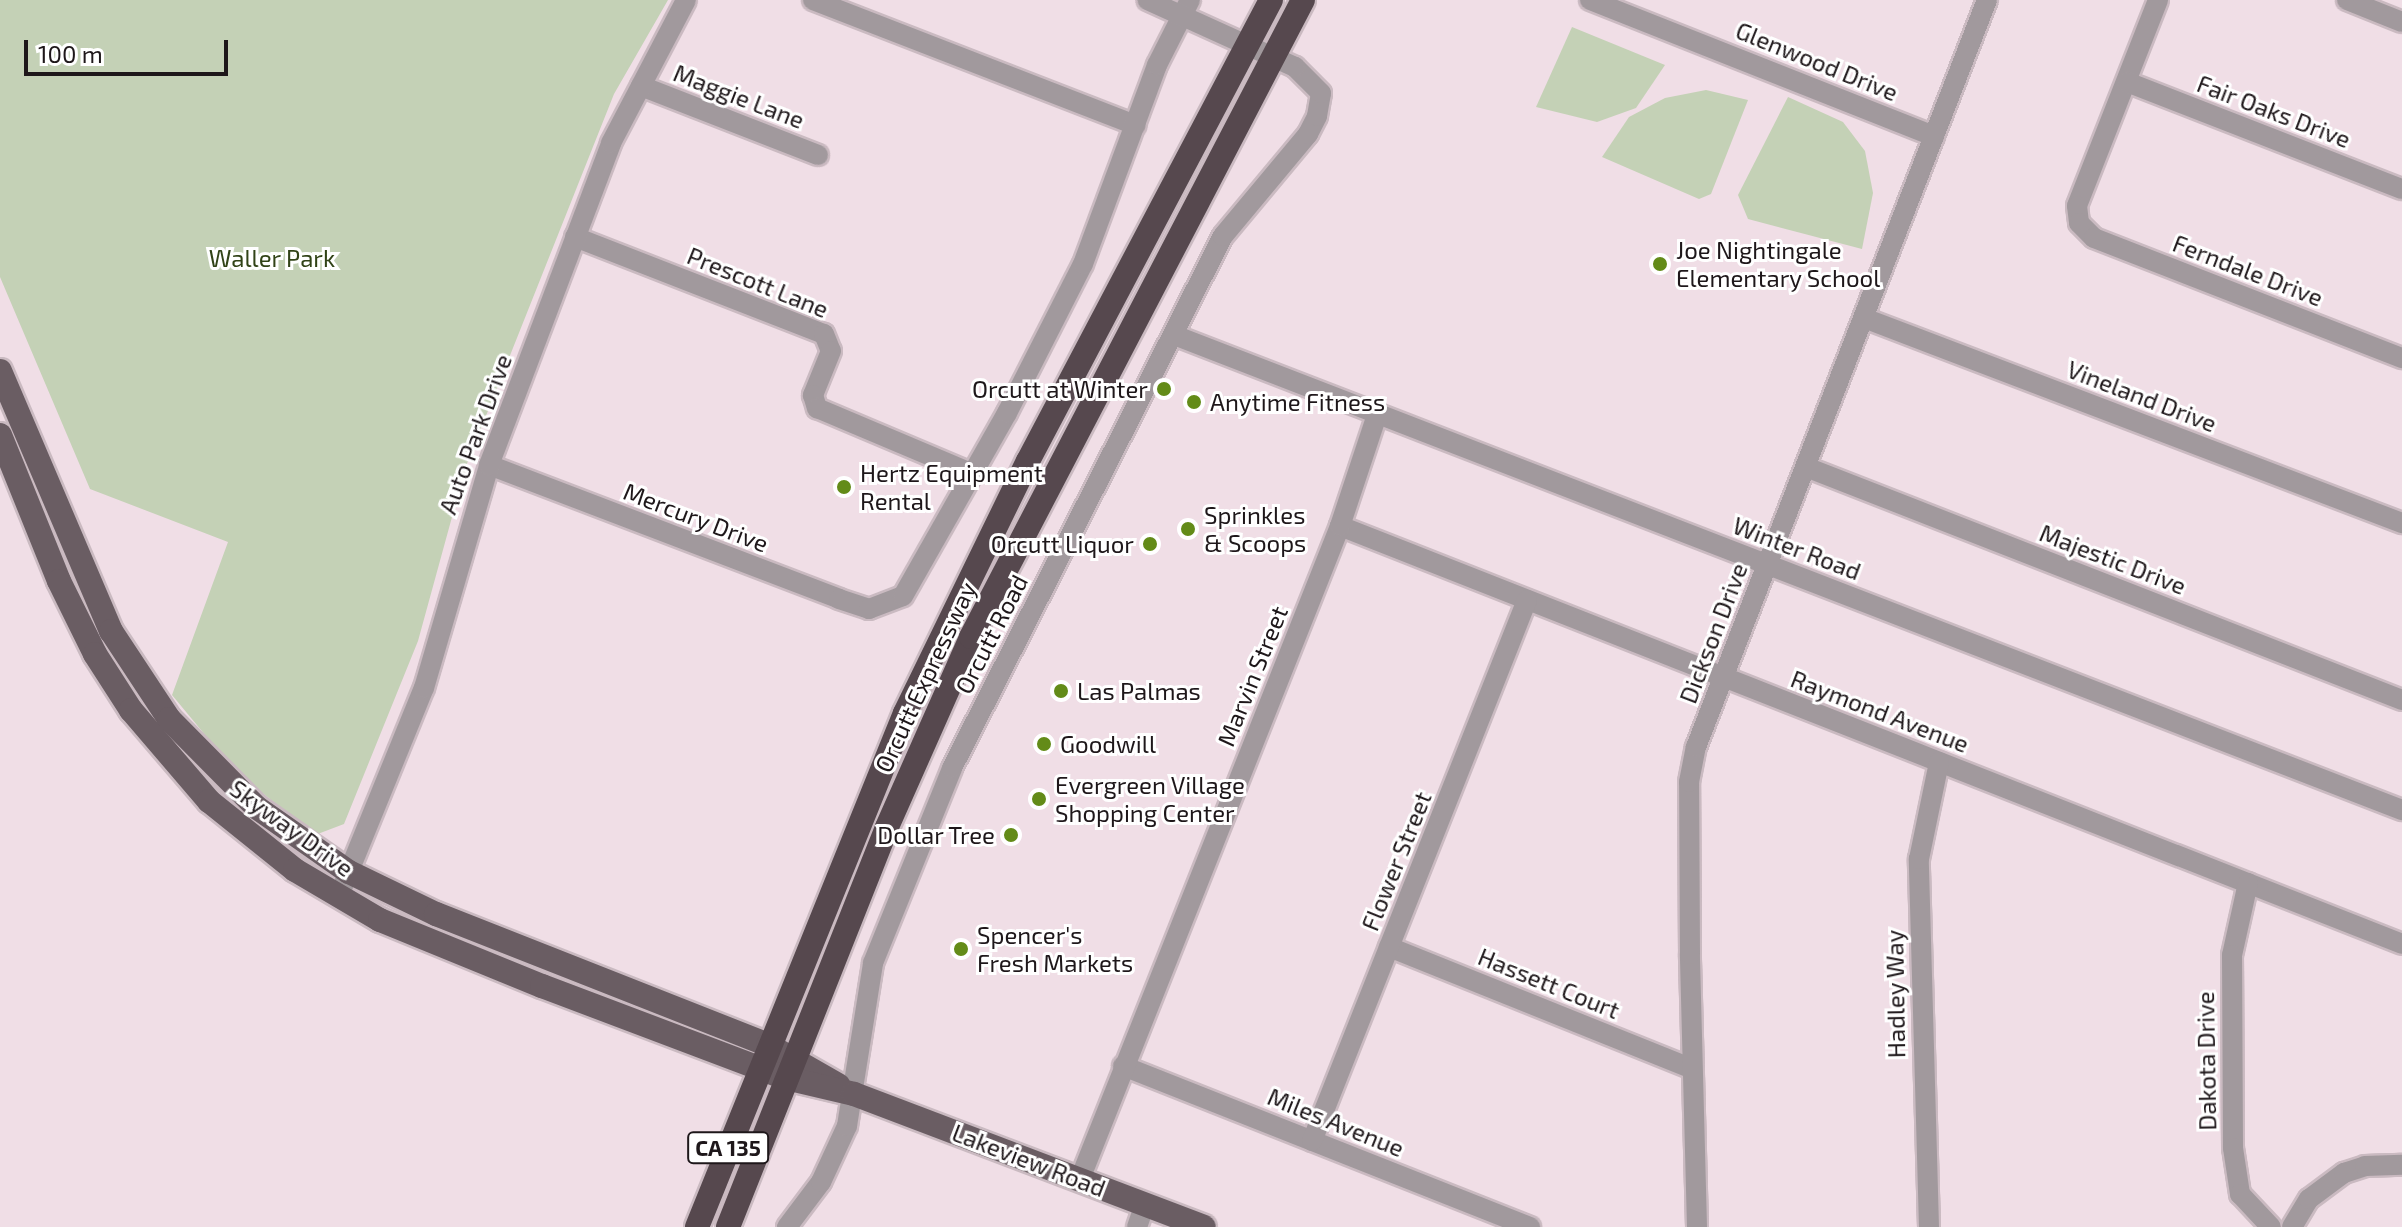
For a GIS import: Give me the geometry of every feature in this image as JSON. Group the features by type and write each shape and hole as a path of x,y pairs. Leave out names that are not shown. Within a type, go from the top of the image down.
{"highway":[{"name":"Orcutt Expressway","path":"697,1227 758,1069 905,713 1022,473 1271,0"},
{"name":"Orcutt Expressway","path":"728,1227 790,1068 971,637 1303,0"}],"main road":[{"name":"Skyway Drive","path":"0,371 84,576 143,683 211,767 266,815 349,872 436,914 768,1045 790,1068"},
{"name":"Skyway Drive","path":"0,435 77,618 144,727 221,811 338,897 438,945 758,1069 790,1068"},
{"name":"Lakeview Road","path":"790,1068 1080,1179 1141,1216 1204,1227"}],"street":[{"name":"Auto Park Drive","path":"338,897 424,688 489,465 611,143 686,0"},
{"path":"813,0 1136,125"},
{"name":"Orcutt Road","path":"787,1227 837,1153 854,1094 873,963 926,827 1223,236 1308,134 1317,116 1321,93 1314,81 1276,55 1185,6 1147,0"},
{"name":"Glenwood Drive","path":"1590,0 1934,136"},
{"name":"Dickson Drive","path":"1697,1227 1690,1068 1689,782 1696,747 1987,0"},
{"path":"2127,82 2158,0"},
{"path":"2347,0 2402,22"},
{"path":"973,474 1083,264 1185,6"},
{"name":"Fair Oaks Drive","path":"2127,82 2402,189"},
{"name":"Ferndale Drive","path":"2127,82 2077,206 2079,223 2094,238 2402,358"},
{"name":"Maggie Lane","path":"641,86 818,155"},
{"name":"Prescott Lane","path":"575,237 824,334 831,351 813,395 817,408 973,474"},
{"name":"Vineland Drive","path":"1864,318 2402,523"},
{"name":"Winter Road","path":"1174,335 2402,810"},
{"name":"Marvin Street","path":"1080,1179 1340,526 1377,415"},
{"name":"Mercury Drive","path":"489,465 869,609 886,606 916,581 973,474"},
{"name":"Majestic Drive","path":"1806,467 2402,700"},
{"name":"Raymond Avenue","path":"1340,526 2402,944"},
{"name":"Flower Street","path":"1312,1141 1527,600"},
{"name":"Hadley Way","path":"1929,1227 1919,859 1939,762"},
{"name":"Dakota Drive","path":"2248,883 2232,955 2233,1148 2240,1194 2271,1227"},
{"name":"Hassett Court","path":"1389,947 1690,1068"},
{"name":"Miles Avenue","path":"1123,1066 1530,1227"},
{"path":"2292,1227 2309,1199 2344,1173 2402,1165"}],"green space":[{"name":"Waller Park","path":"0,0 668,0 614,94 466,466 418,641 344,824 315,835 235,771 172,695 228,542 90,489 0,277"},
{"path":"1572,27 1665,65 1636,108 1597,122 1536,107"},
{"path":"1706,90 1748,100 1711,194 1699,199 1602,157 1629,117 1665,98"},
{"path":"1788,97 1843,122 1865,151 1873,193 1862,249 1748,219 1738,195"}],"place":[{"name":"Joe Nightingale Elementary School","path":"1660,264"},
{"name":"Orcutt at Winter","path":"1164,389"},
{"name":"Anytime Fitness","path":"1194,402"},
{"name":"Hertz Equipment Rental","path":"844,487"},
{"name":"Sprinkles & Scoops","path":"1188,529"},
{"name":"Orcutt Liquor","path":"1150,544"},
{"name":"Las Palmas","path":"1061,691"},
{"name":"Goodwill","path":"1044,744"},
{"name":"Evergreen Village Shopping Center","path":"1039,799"},
{"name":"Dollar Tree","path":"1011,835"},
{"name":"Spencer's Fresh Markets","path":"961,949"}]}
